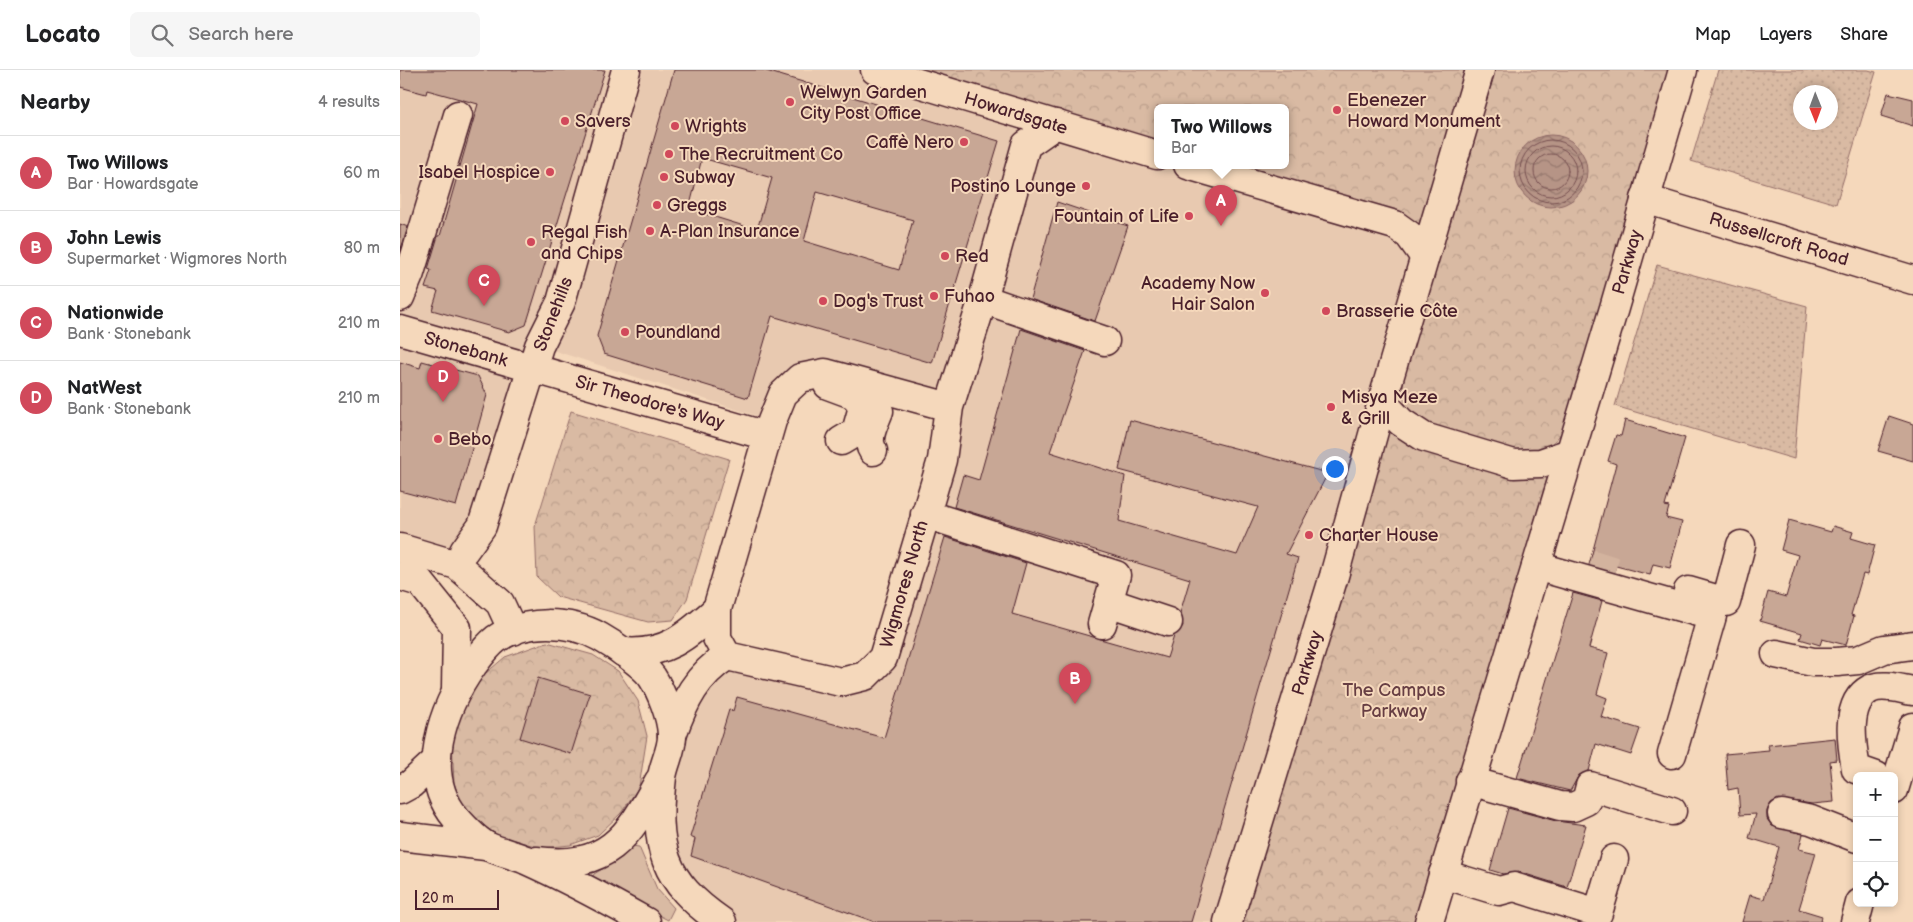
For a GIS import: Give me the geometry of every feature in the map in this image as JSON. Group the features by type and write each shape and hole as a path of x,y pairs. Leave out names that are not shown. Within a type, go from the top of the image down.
{"street":[{"name":"Stonehills","path":"464,551 482,526 539,346 561,302 626,70"},
{"name":"Howardsgate","path":"875,70 1154,154"},
{"name":"Parkway","path":"1228,922 1334,576 1424,256 1480,70"},
{"name":"Parkway","path":"1429,922 1683,70"},
{"path":"400,297 458,115"},
{"name":"Wigmores North","path":"727,656 841,682 864,676 883,658 942,460 949,407 983,299 1026,145 1056,124"},
{"path":"1202,169 1395,225 1409,235 1424,256"},
{"name":"Russellcroft Road","path":"1645,199 1913,280"},
{"path":"983,299 1105,341"},
{"name":"Stonebank","path":"400,330 532,368"},
{"name":"Sir Theodore's Way","path":"532,368 767,436"},
{"path":"722,922 690,896 671,874 663,852 659,829 662,775 681,709 694,685 710,667 727,656 718,638 717,609 767,436 782,394 800,378 826,373 897,391 949,407"},
{"path":"800,378 840,388 855,395 863,407 856,432 841,441"},
{"path":"873,451 869,445 869,439 880,408 887,398 897,391"},
{"path":"1382,402 1401,422 1424,438 1514,464 1541,463 1570,453"},
{"path":"925,514 1116,575 1105,613 1168,622"},
{"path":"1538,558 1602,567 1726,602 1741,545"},
{"path":"400,548 457,565 500,603 513,631"},
{"path":"1538,558 1712,616 1672,754"},
{"path":"400,576 420,582 457,628 456,688"},
{"path":"623,652 637,653 660,650 698,626 717,609"},
{"path":"486,846 456,818 442,793 437,760 441,725 456,688 479,657 496,640 525,626 547,624 571,627 599,636 623,652 651,676 664,704 672,735"},
{"path":"1776,654 1812,662 1836,662 1858,660 1884,649 1913,645"},
{"path":"1863,772 1856,769 1852,719 1858,702 1870,689 1886,686 1913,691"},
{"path":"1895,772 1913,727"},
{"path":"400,790 411,784 437,760"},
{"path":"526,860 556,864 574,862 600,855 622,839 643,811 662,775"},
{"path":"1470,781 1560,806 1573,807 1586,801 1590,786 1672,811"},
{"path":"1782,814 1811,820 1853,836"},
{"path":"400,836 486,846 526,860 646,922"},
{"path":"1443,874 1498,891 1514,887 1598,913 1614,859"},
{"path":"1855,922 1859,907"}],"shaded area":[{"path":"400,70 875,70 1154,164 1154,169 1202,169 1395,225 1424,256 1228,922 722,922 671,874 662,775 710,667 865,676 949,407 825,373 772,421 540,346 466,557 400,538"}],"green space":[{"path":"911,70 1467,70 1418,228 1242,169 1289,169 1289,104 1154,104 1154,142"},
{"path":"1495,70 1672,70 1564,429 1552,444 1544,449 1525,453 1473,442 1436,430 1422,423 1409,412 1403,392 1406,363"},
{"path":"1718,70 1868,70 1876,72 1836,204 1691,161"},
{"path":"1657,265 1807,306 1794,459 1615,406"},
{"path":"571,411 729,459 687,599 673,620 648,622 558,597 537,577 535,526"},
{"name":"The Campus Parkway","path":"1387,429 1393,429 1541,475 1547,479 1415,922 1240,922"},
{"path":"547,642 593,655 618,671 638,701 647,736 639,787 621,813 598,835 570,845 542,848 499,836 465,813 454,783 452,739 473,684 505,657"},
{"path":"632,846 639,847 657,889 674,908 668,920 591,881 594,874 622,857"}],"water":[{"path":"1558,135 1577,145 1585,157 1587,171 1585,185 1577,197 1565,205 1544,207 1525,197 1517,185 1515,164 1525,145 1537,137"}],"building":[{"path":"400,70 605,70 526,325 509,332 432,310 438,291 425,288 431,270 428,269 438,236 440,236 478,104 427,90 426,94 400,87"},
{"path":"674,70 763,70 999,141 932,363 772,316 748,398 604,354 597,336","holes":["702,158 772,178 757,230 689,209","817,192 913,220 899,270 804,241"]},
{"path":"1888,93 1913,99 1913,126 1881,116"},
{"path":"1057,202 1128,226 1095,321 1030,299"},
{"path":"400,224 408,227 400,252"},
{"path":"1021,329 1085,351 1050,452 1125,476 1119,521 1237,555 1258,507 1119,470 1130,420 1328,473 1286,554 1298,558 1191,922 875,922 691,856 695,839 690,837 729,710 733,711 737,697 884,738 945,537 1026,563 1012,614 1167,658 1174,636 1183,626 1180,613 1190,579 954,507 963,475 979,480"},
{"path":"422,361 478,376 487,395 456,506 400,491 400,362 420,368"},
{"path":"1889,416 1913,424 1913,461 1878,451"},
{"path":"1625,420 1685,438 1665,506 1669,507 1666,518 1682,522 1670,568 1653,564 1650,575 1616,566 1614,572 1589,565 1616,464 1608,461 1616,435 1621,436"},
{"path":"1789,520 1831,532 1833,526 1853,532 1851,538 1875,545 1867,575 1863,574 1851,615 1854,616 1846,645 1822,639 1820,645 1800,639 1802,633 1760,621 1768,592 1786,597 1798,555 1781,550"},
{"path":"1573,593 1602,601 1589,648 1608,653 1597,694 1607,698 1601,717 1640,729 1631,755 1596,744 1589,771 1579,775 1570,791 1517,778"},
{"path":"538,678 590,694 571,754 520,738"},
{"path":"1835,738 1837,760 1830,761 1834,802 1812,804 1778,799 1771,803 1767,811 1767,819 1772,826 1803,834 1799,849 1816,853 1799,909 1822,916 1821,922 1742,922 1750,895 1764,899 1779,847 1749,838 1756,814 1740,815 1738,788 1728,790 1725,754 1769,750 1768,745"},
{"path":"1508,808 1556,821 1586,825 1567,887 1519,872 1503,874 1490,870"}],"tunnel":[{"path":"1590,563 1615,571"}],"place":[{"name":"Welwyn Garden City Post Office","path":"790,102"},
{"name":"Ebenezer Howard Monument","path":"1337,110"},
{"name":"Savers","path":"565,121"},
{"name":"Wrights","path":"675,126"},
{"name":"Caffè Nero","path":"964,142"},
{"name":"The Recruitment Co","path":"669,154"},
{"name":"Isabel Hospice","path":"550,172"},
{"name":"Subway","path":"664,177"},
{"name":"Postino Lounge","path":"1086,186"},
{"name":"Greggs","path":"657,205"},
{"name":"Fountain of Life","path":"1189,216"},
{"name":"Two Willows","path":"1221,226"},
{"name":"A-Plan Insurance","path":"650,231"},
{"name":"Regal Fish and Chips","path":"531,242"},
{"name":"Red","path":"945,256"},
{"name":"Academy Now Hair Salon","path":"1265,293"},
{"name":"Fuhao","path":"934,296"},
{"name":"Dog's Trust","path":"823,301"},
{"name":"Nationwide","path":"484,306"},
{"name":"Brasserie Côte","path":"1326,311"},
{"name":"Poundland","path":"625,332"},
{"name":"NatWest","path":"443,402"},
{"name":"Misya Meze & Grill","path":"1331,407"},
{"name":"Bebo","path":"438,439"},
{"name":"Charter House","path":"1309,535"},
{"name":"John Lewis","path":"1075,704"}]}
